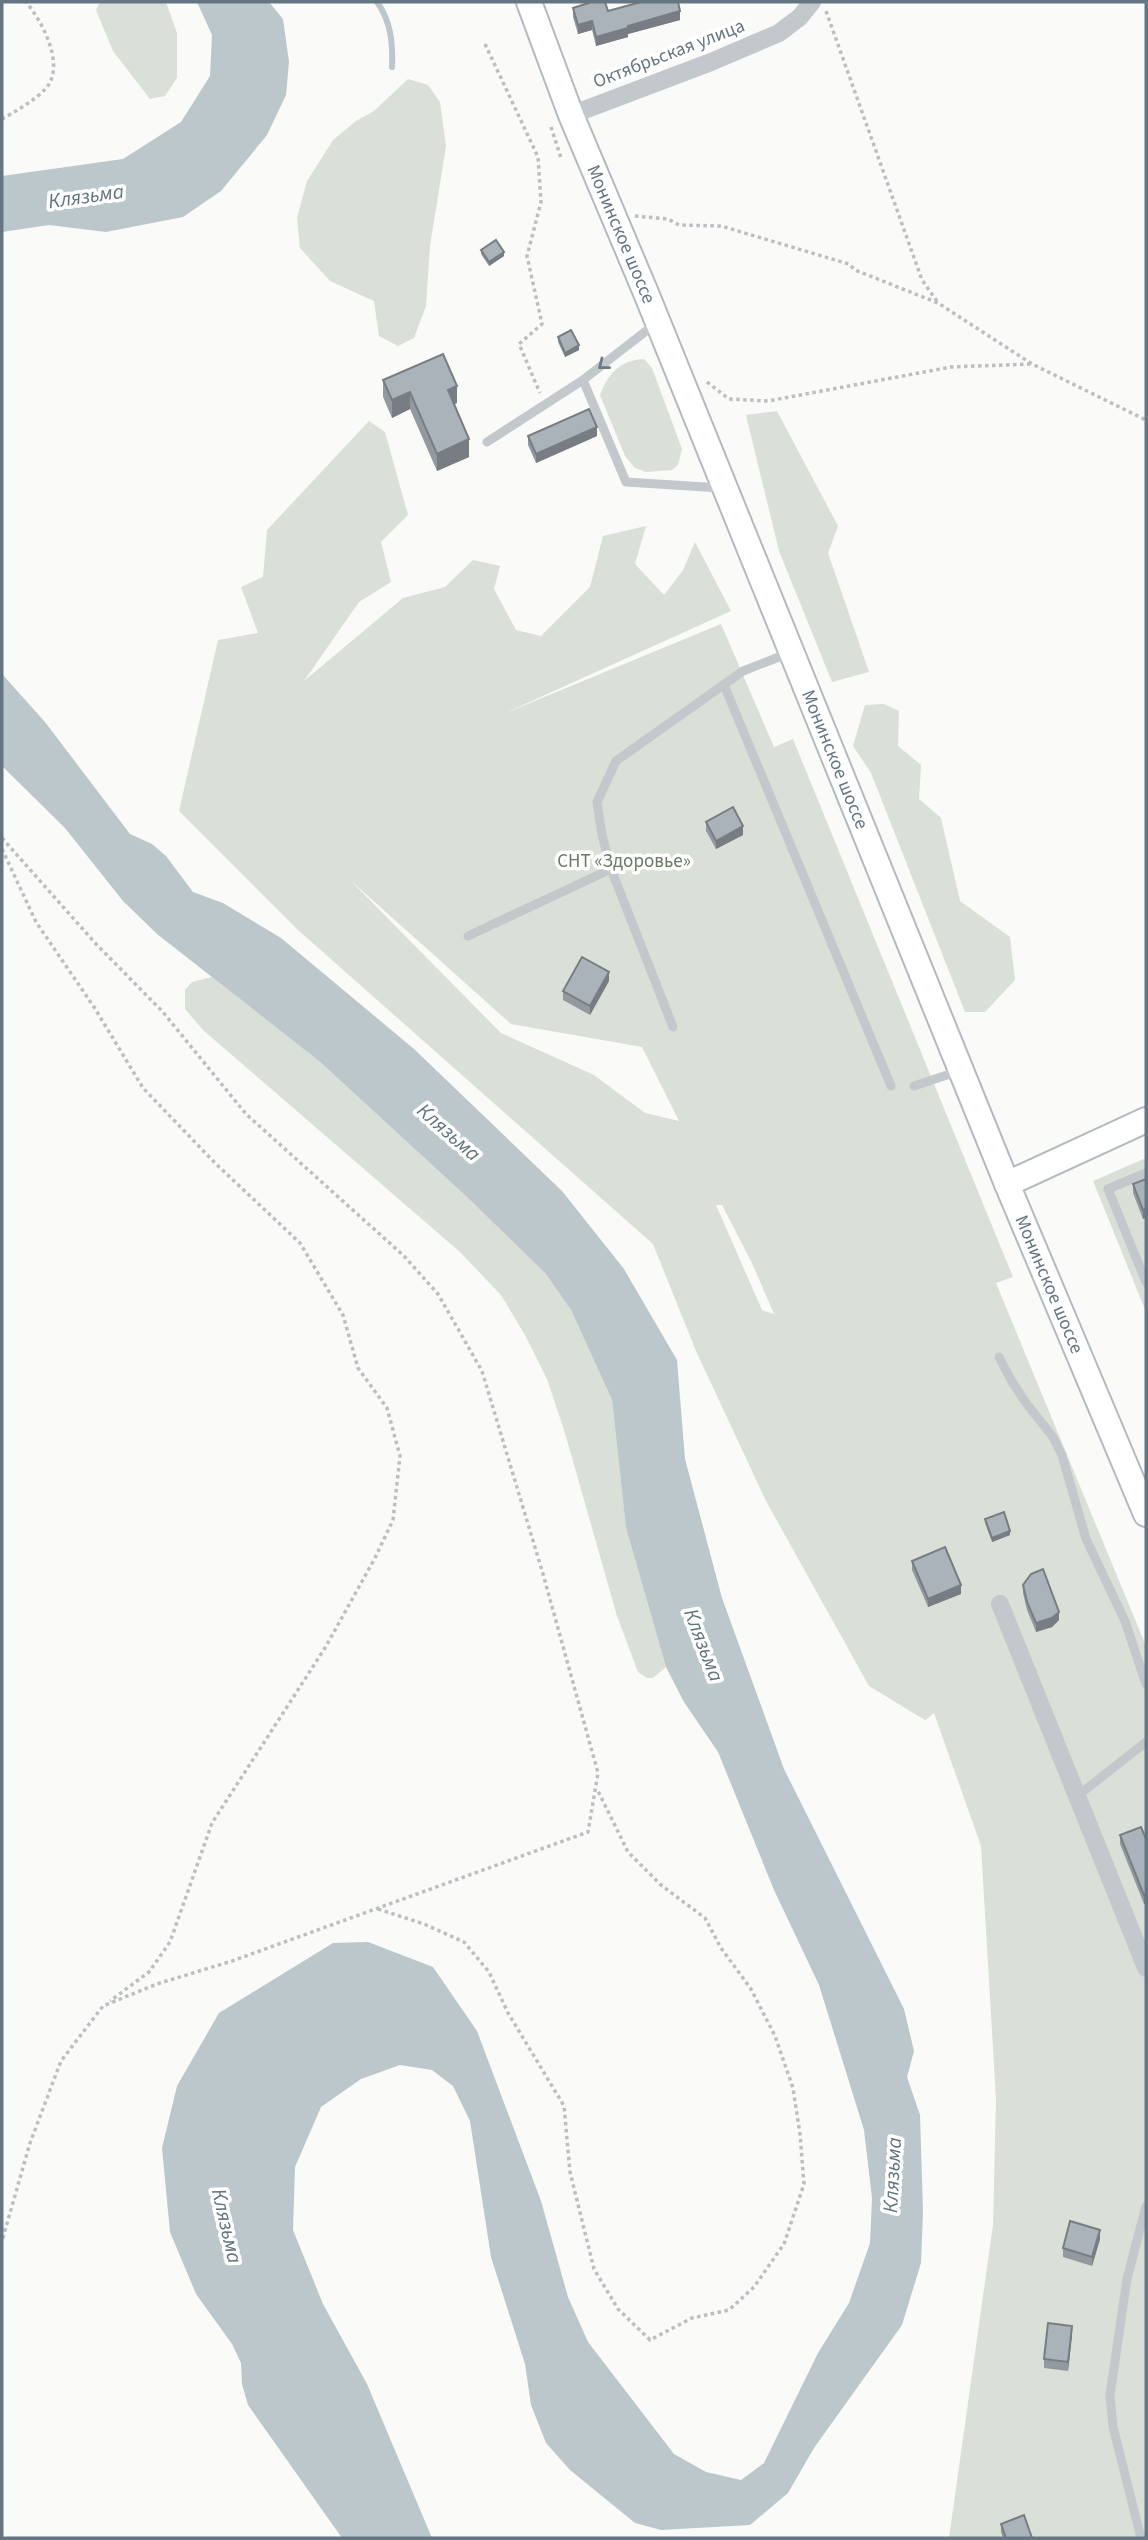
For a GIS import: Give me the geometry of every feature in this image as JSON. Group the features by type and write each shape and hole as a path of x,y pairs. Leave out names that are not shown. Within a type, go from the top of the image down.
{"main road":[{"name":"Монинское шоссе","path":"529,2 571,115 1007,1184 1146,1514"},
{"path":"1007,1184 1146,1120"}],"street":[{"name":"Октябрьская улица","path":"571,115 779,33 813,2"},
{"path":"1000,1604 1146,1968"}],"lane":[{"path":"487,442 583,380 657,323"},
{"path":"583,380 626,482 724,488"},
{"path":"673,1027 611,869 601,835 597,802 616,761 743,671 791,652"},
{"path":"724,685 891,1086"},
{"path":"468,936 611,869"},
{"path":"914,1086 961,1070"},
{"path":"1146,1173 1108,1189 1146,1282"},
{"path":"999,1357 1011,1380 1053,1437 1062,1455 1086,1539 1125,1620 1146,1684"},
{"path":"1076,1797 1146,1742"},
{"path":"1141,2538 1113,2427 1110,2395 1127,2279 1146,2206"}],"path":[{"path":"2,119 48,86 52,67 50,44 36,14 26,2"},
{"path":"822,2 922,279 938,303"},
{"path":"485,44 538,157 541,202 527,256 542,324 519,344 545,405"},
{"path":"633,215 668,219 679,225 722,226 849,264 855,270 938,303 1032,364 1146,420"},
{"path":"698,377 729,399 768,401 951,367 1032,364"},
{"path":"2,838 96,944 162,1011 246,1114 404,1256 438,1294 482,1371 543,1574 598,1773 588,1832 232,1961 157,1984 103,2006"},
{"path":"2,849 36,922 94,1007 144,1088 216,1164 300,1243 343,1315 358,1368 387,1408 400,1456 393,1520 376,1558 325,1648 212,1822 170,1942 149,1972 103,2006 61,2061 30,2143 2,2242"},
{"path":"376,1908 424,1924 464,1942 489,1972 508,2013 564,2106 570,2172 594,2269 618,2309 650,2340 692,2318 729,2310 754,2287 783,2244 804,2184 793,2088 775,2036 757,2001 721,1948 705,1918 661,1885 628,1852 596,1787"}],"green space":[{"path":"100,2 166,2 177,33 177,78 165,96 150,99 113,51 96,10"},
{"path":"408,79 428,85 440,102 446,146 430,246 426,306 414,338 398,346 379,336 374,301 330,281 300,248 297,218 307,181 333,140 356,121 374,111"},
{"path":"644,359 652,368 682,449 678,465 672,470 646,472 635,468 625,456 600,395 611,375 622,365"},
{"path":"777,411 838,526 828,553 869,672 832,682 779,551 746,415"},
{"name":"СНТ «Здоровье»","path":"369,421 385,432 408,515 381,542 391,582 359,602 304,681 403,598 445,587 473,560 500,566 494,589 516,630 541,636 590,587 603,536 646,526 635,564 664,595 683,570 695,542 731,611 503,714 721,624 774,747 793,739 1013,1277 996,1283 1146,1646 1146,2538 949,2538 993,2225 996,2099 981,1846 934,1713 925,1720 869,1686 766,1501 696,1351 653,1244 298,930 179,811 218,640 258,633 241,587 263,577 267,530","holes":["350,880 511,1024 642,1047 679,1121 645,1113 594,1075 501,1033","716,1205 722,1205 752,1263 774,1314 762,1310"]},
{"path":"884,704 899,711 898,746 921,765 919,799 941,818 960,901 1010,937 1015,980 985,1012 965,1012 871,773 853,746 865,705"},
{"path":"212,977 319,1061 468,1198 545,1273 571,1310 612,1400 626,1528 666,1667 653,1678 647,1678 638,1672 617,1616 547,1379 501,1295 460,1252 203,1030 185,1009 185,990 192,982"},
{"path":"1146,1158 1146,1312 1093,1181"}],"water":[{"name":"Клязьма","path":"197,2 269,2 283,19 289,62 286,95 267,135 221,191 183,217 106,232 49,225 2,232 2,176 123,159 181,122 210,76 212,35"},
{"name":"Клязьма","path":"2,674 45,722 130,834 152,844 166,856 193,892 223,903 281,938 414,1049 562,1191 624,1269 677,1360 685,1459 722,1598 784,1769 904,2009 914,2051 907,2077 920,2115 923,2212 921,2263 902,2325 814,2448 788,2493 750,2525 661,2530 635,2523 570,2470 546,2443 531,2405 525,2364 491,2257 470,2121 453,2086 432,2070 400,2065 361,2079 321,2107 295,2167 293,2230 323,2304 367,2384 432,2538 342,2538 248,2405 242,2384 241,2363 232,2344 196,2294 170,2232 162,2148 177,2086 219,2013 333,1943 368,1942 433,1967 477,2031 541,2201 568,2297 588,2342 674,2454 706,2472 741,2480 764,2463 818,2353 849,2303 870,2243 872,2198 864,2130 819,1985 774,1890 718,1752 684,1702 666,1667 626,1528 612,1400 571,1310 545,1273 319,1061 157,934 123,901 65,828 2,766"}],"building":[{"path":"589,2 605,2 608,11 641,2 678,2 680,11 596,37 592,21 578,25 573,8"},
{"path":"496,240 504,252 489,262 481,250"},
{"path":"571,330 579,345 565,353 558,337"},
{"path":"443,354 457,386 448,390 469,439 437,454 410,392 392,400 383,380"},
{"path":"589,409 597,427 536,454 528,436"},
{"path":"733,807 743,826 716,841 706,822"},
{"path":"582,957 609,972 590,1006 563,991"},
{"path":"1146,1179 1146,1209 1143,1210 1133,1184"},
{"path":"1004,1512 1010,1531 992,1538 985,1519"},
{"path":"945,1547 961,1585 928,1599 912,1561"},
{"path":"1043,1569 1059,1612 1052,1618 1036,1623 1023,1585 1031,1574"},
{"path":"1141,1827 1146,1839 1144,1895 1120,1835"},
{"path":"1070,2221 1100,2230 1092,2257 1063,2248"},
{"path":"1048,2323 1072,2326 1068,2362 1044,2359"},
{"path":"1024,2515 1032,2538 1006,2538 1001,2524"}],"waterway":[{"path":"377,2 390,33 392,67"}]}
